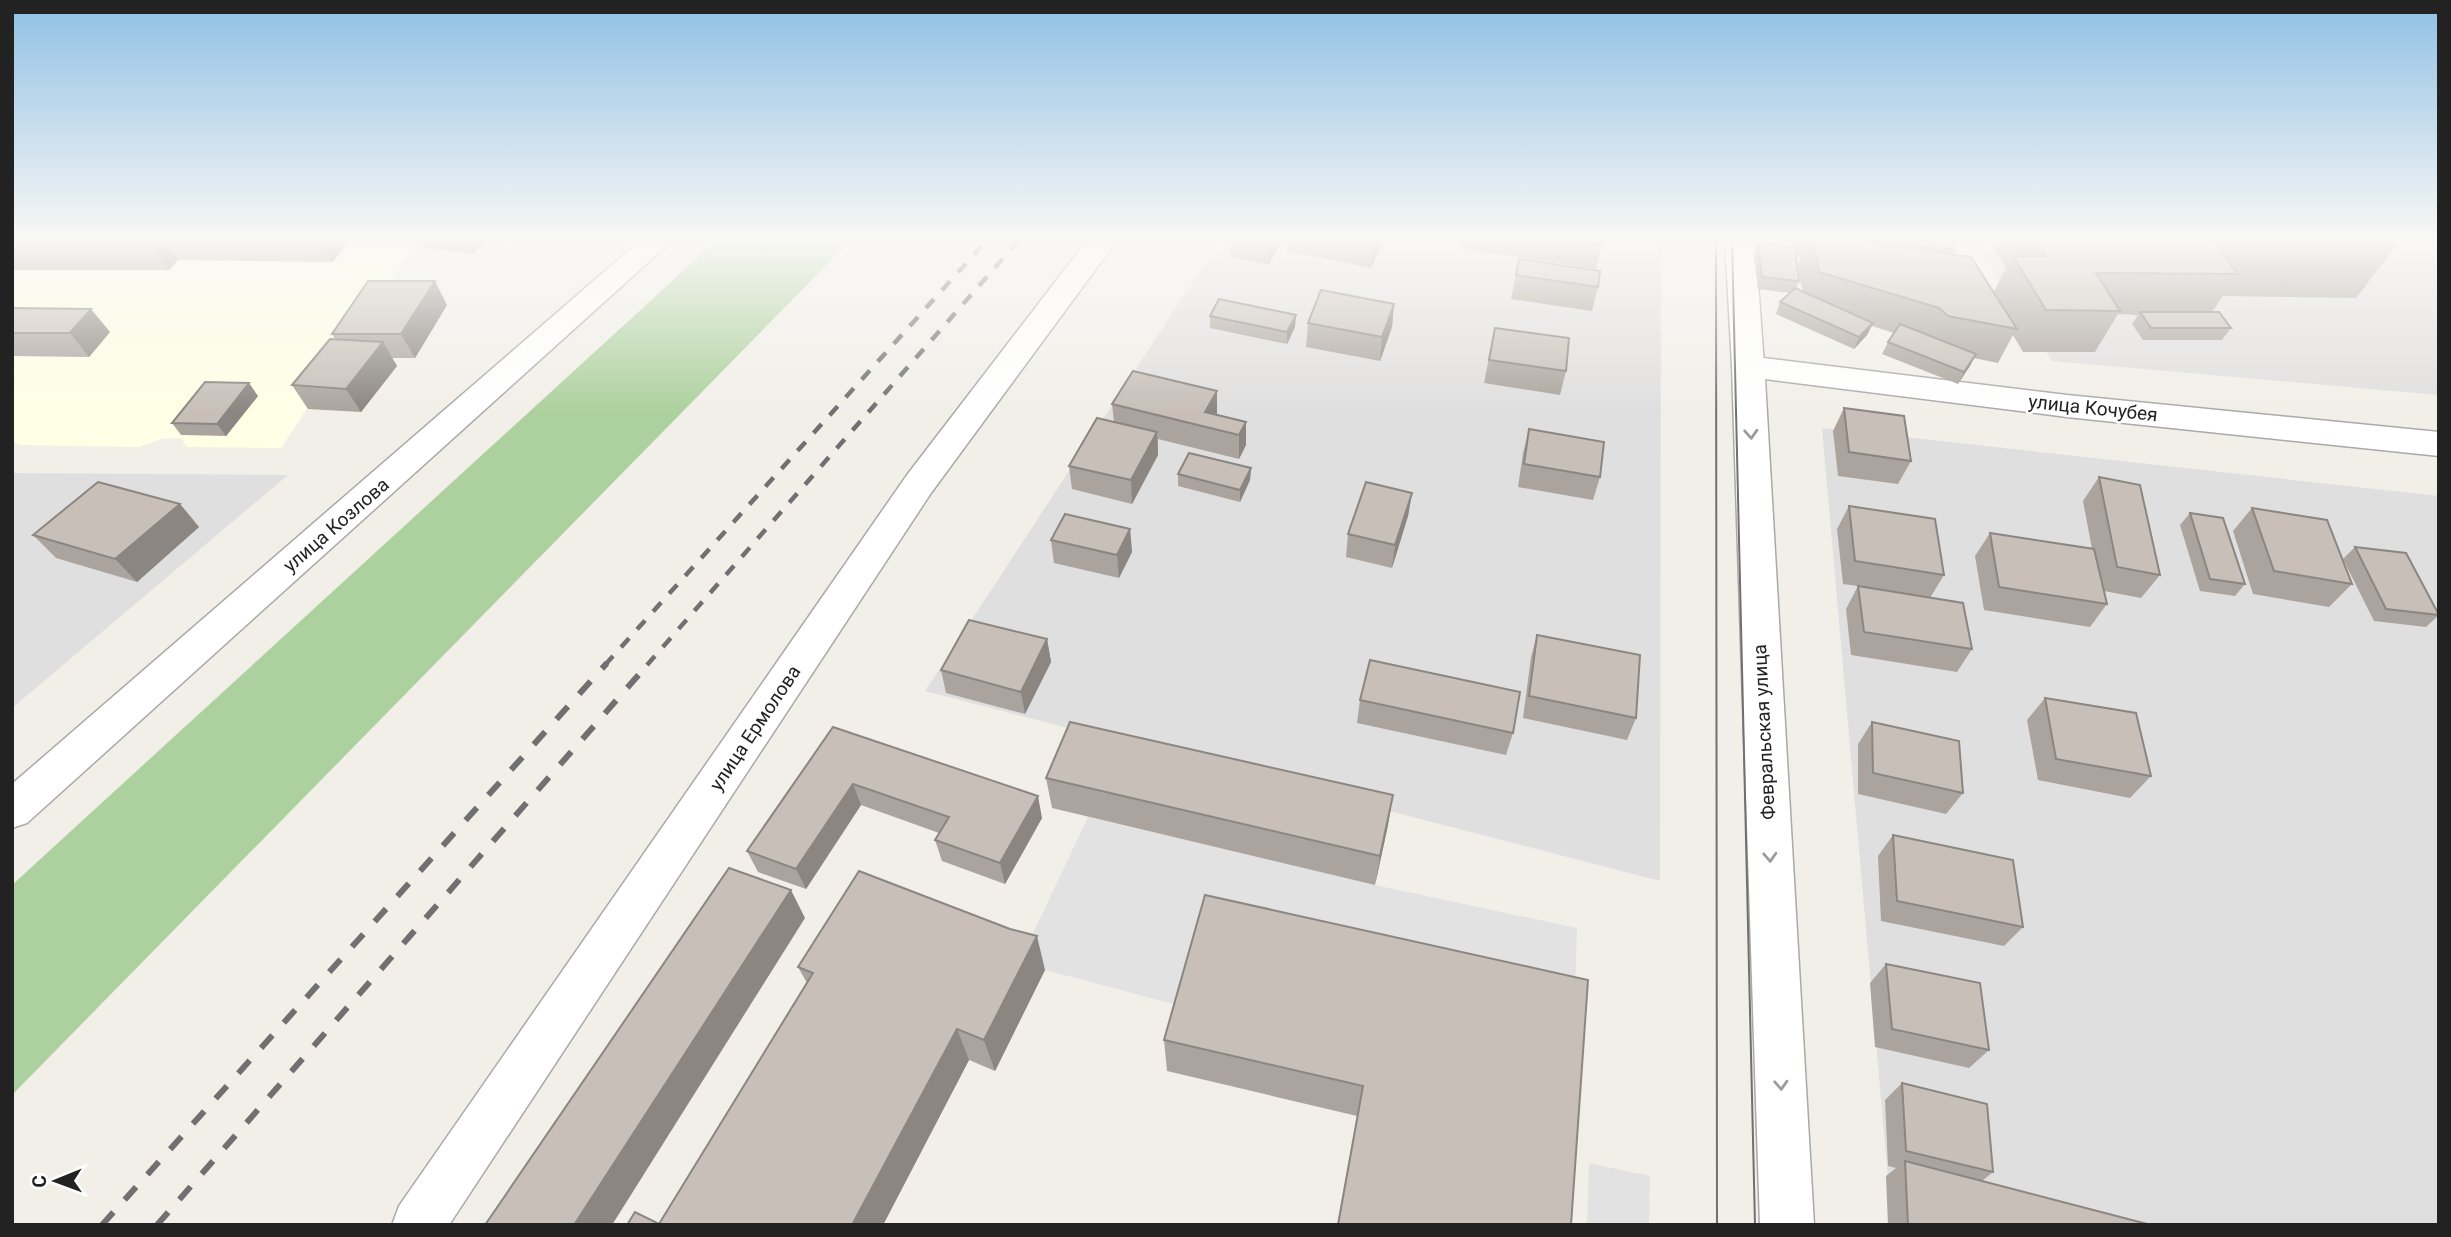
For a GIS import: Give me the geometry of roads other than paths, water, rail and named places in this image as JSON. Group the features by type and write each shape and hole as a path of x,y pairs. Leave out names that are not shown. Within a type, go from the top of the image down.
{"street":[{"name":"улица Козлова","path":"12,810 594,297"},
{"name":"улица Ермолова","path":"418,1225 919,484 1059,297"},
{"name":"Февральская улица","path":"1744,297 1787,1225"},
{"name":"улица Кочубея","path":"1748,366 2067,406 2439,444"}],"tram line":[{"path":"1716,297 1717,1225"},
{"path":"1733,297 1755,1225"}],"railway":[{"path":"605,665 936,297"},
{"path":"647,665 969,297"},
{"path":"102,1225 607,663"},
{"path":"157,1225 649,663"}]}
